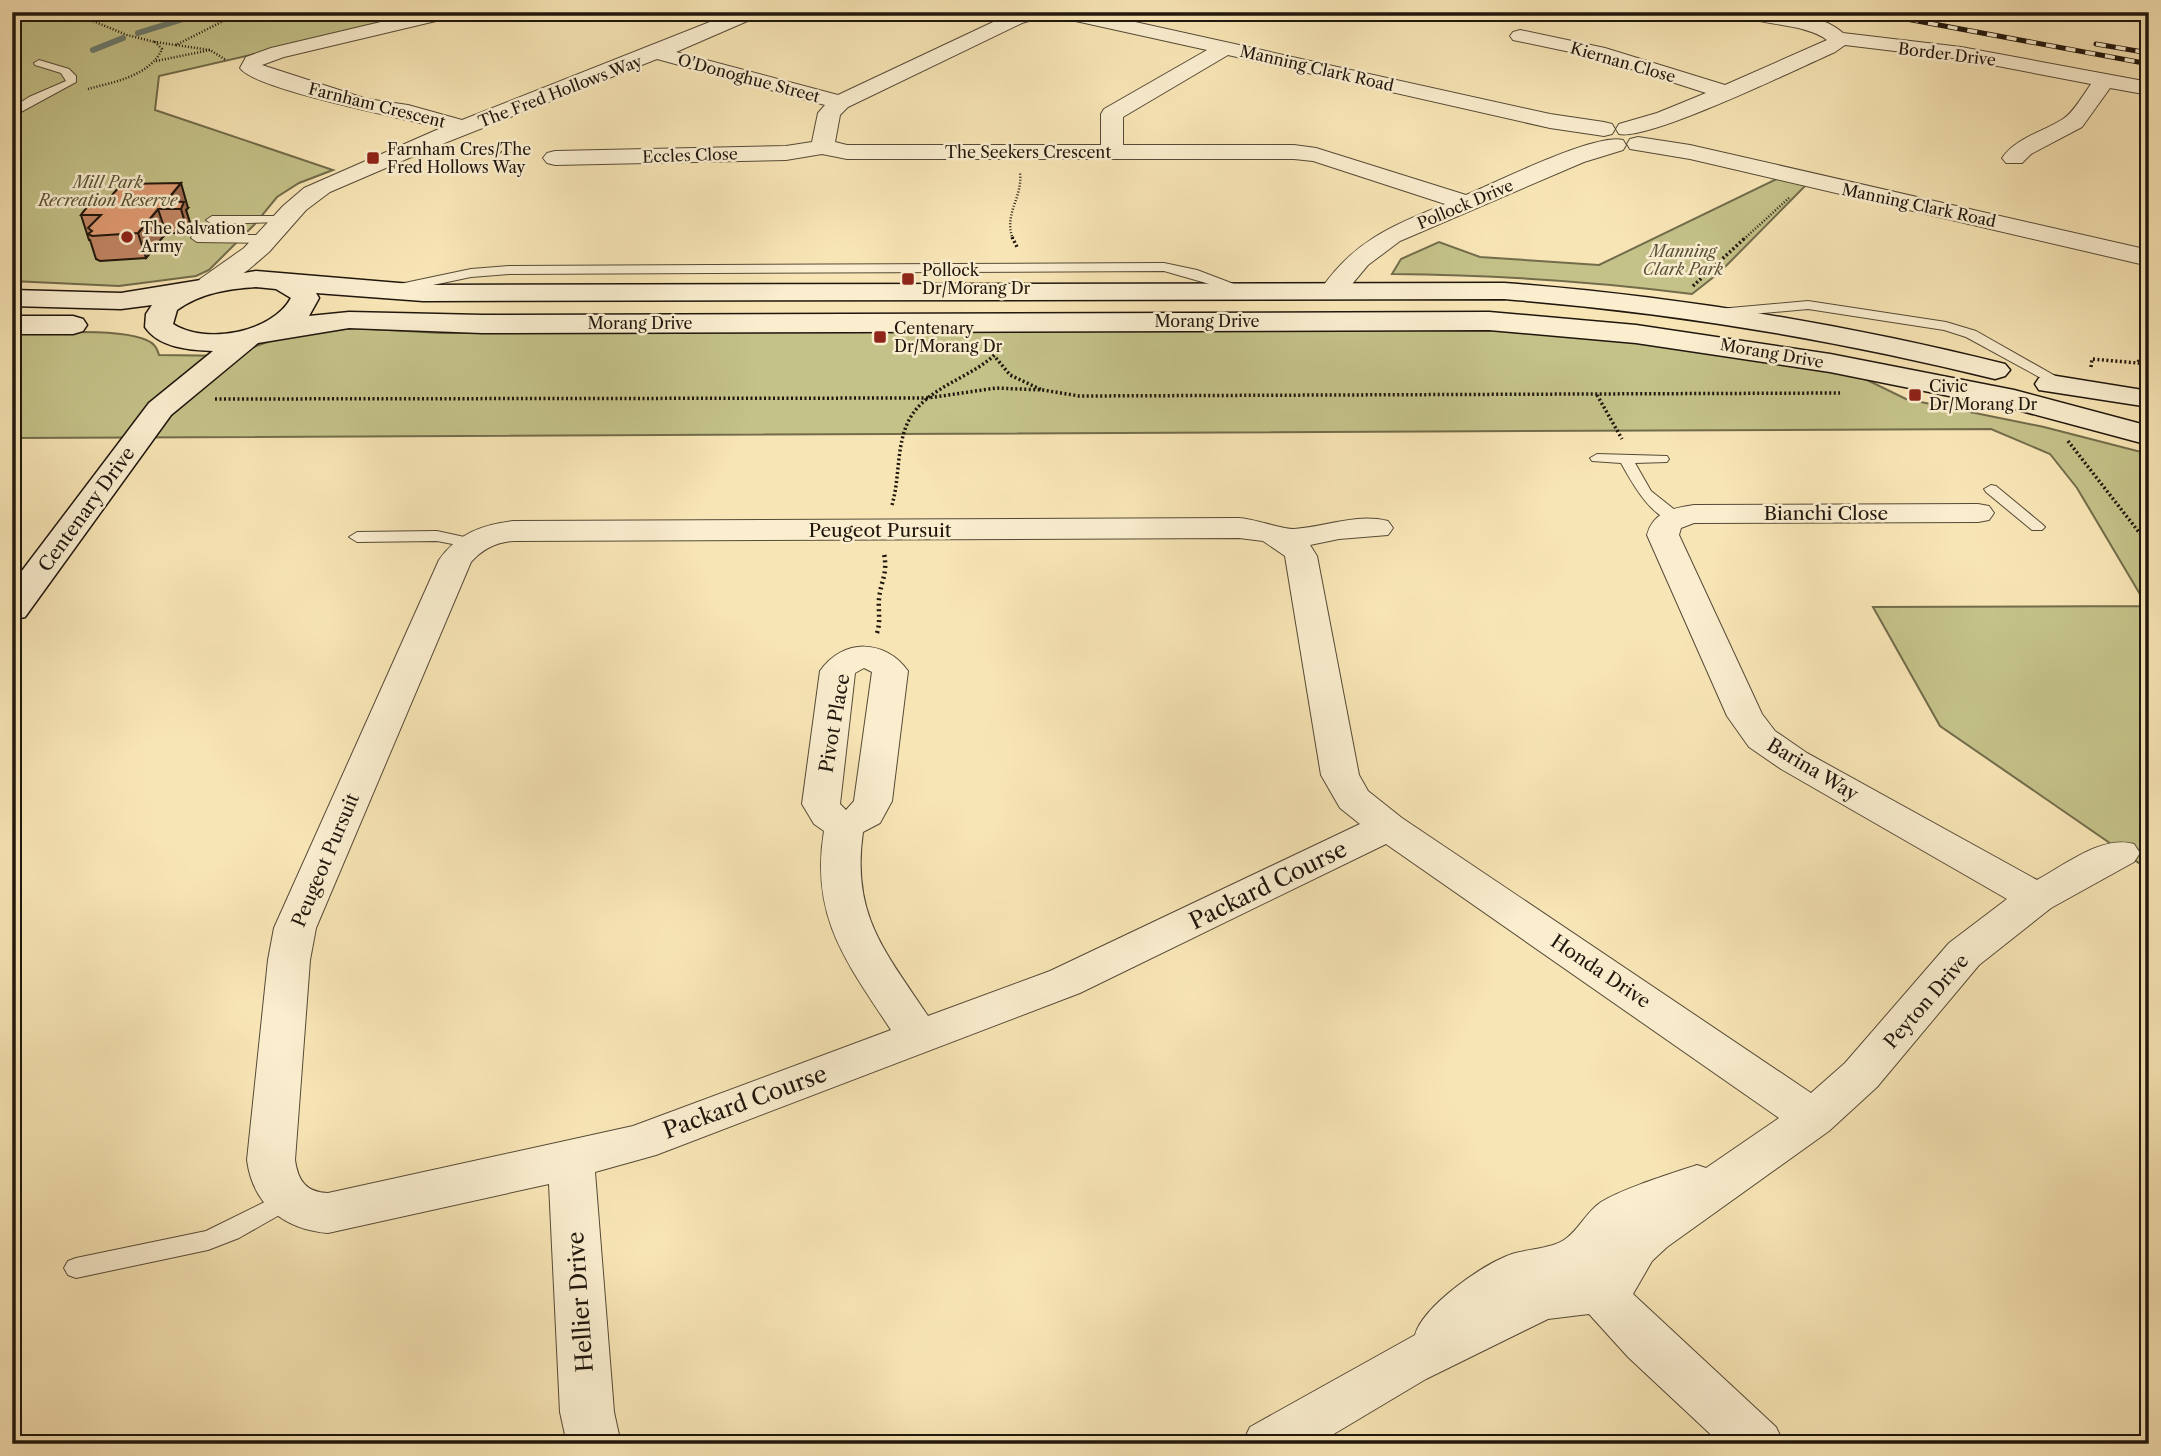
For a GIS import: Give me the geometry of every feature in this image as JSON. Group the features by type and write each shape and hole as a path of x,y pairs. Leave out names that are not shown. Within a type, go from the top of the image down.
{"main road":[{"name":"Morang Drive","path":"199,288 256,279 423,293 1241,289 1531,292 1719,313 1926,352 2072,388 2147,398"},
{"path":"12,325 164,331 204,342 252,336 285,323 303,308 305,298 299,290 282,282"},
{"path":"12,298 121,301 199,288"},
{"path":"164,331 158,318 162,309 199,288"},
{"name":"Morang Drive","path":"252,336 319,323 378,319 482,324 1443,320 1630,332 1733,345 2000,395 2073,413 2148,437"},
{"name":"Centenary Drive","path":"160,409 173,360 164,331"},
{"name":"Centenary Drive","path":"12,609 160,409 252,336"},
{"path":"2147,398 2135,404 2131,411 2132,419 2148,437"}],"street":[{"name":"Farnham Crescent","path":"450,12 278,52 253,61 251,68 364,105 421,115 457,131"},
{"name":"The Fred Hollows Way","path":"199,288 244,262 300,201 322,187 657,53 752,12"},
{"path":"826,146 822,141 829,113 840,102 1019,16 1038,12"},
{"name":"Manning Clark Road","path":"1062,12 2149,258"},
{"name":"Border Drive","path":"1749,12 1821,28 1837,38 1961,53 2149,89"},
{"name":"Kiernan Close","path":"1520,36 1598,52 1726,92"},
{"name":"Pollock Drive","path":"1334,289 1342,276 1368,250 1391,236 1832,46 1837,38"},
{"path":"1112,151 1112,114 1226,48"},
{"name":"O'Donoghue Street","path":"657,53 840,102"},
{"path":"2014,158 2023,149 2074,122 2104,82"},
{"name":"The Seekers Crescent","path":"826,146 847,152 1306,153 1467,203"},
{"name":"Eccles Close","path":"555,158 786,153 826,146"},
{"path":"1991,153 2039,163"},
{"path":"274,230 268,257 282,282"},
{"path":"1360,260 1364,277 1373,289"},
{"name":"Bianchi Close","path":"1675,517 1985,501"},
{"name":"Barina Way","path":"1675,517 1668,522 1663,535 1753,730 1794,761 2037,898"},
{"name":"Peugeot Pursuit","path":"289,1199 277,1188 272,1177 271,1160 289,960 295,928 455,560 460,552 473,543 514,531 1238,527 1267,531 1286,540"},
{"path":"1286,540 1339,529 1377,528"},
{"path":"1286,540 1301,556 1340,775 1354,799 1388,827"},
{"name":"Pivot Place","path":"868,657 884,662 890,671 873,801 870,810 862,819 845,824 834,821 825,813 821,804 837,680 842,665 868,657"},
{"path":"845,824 839,872 844,906 866,954 919,1038"},
{"name":"Packard Course","path":"289,1199 315,1213 328,1213 571,1160 640,1142 1077,977 1388,827"},
{"name":"Honda Drive","path":"1388,827 1813,1118"},
{"name":"Peyton Drive","path":"1596,1279 1650,1233 1813,1118 1861,1075 1964,954 2037,898 2120,853"},
{"name":"Hellier Drive","path":"571,1160 587,1412 594,1444"},
{"path":"1269,1444 1408,1363 1539,1300 1562,1295 1596,1279 1636,1329 1744,1430"}],"lane":[{"path":"16,111 33,99 71,82 71,76 65,71 39,63"},
{"path":"212,220 274,230"},
{"path":"197,238 274,230"},
{"path":"385,291 471,273 509,270 1164,267 1194,273 1241,289"},
{"path":"1597,458 1628,461 1661,459"},
{"path":"1628,461 1645,494 1675,517"},
{"path":"1985,501 2017,510 2037,527"},
{"path":"1985,501 2017,510"},
{"name":"Peugeot Pursuit","path":"357,537 437,536 473,543"},
{"path":"76,1268 208,1240 231,1231 289,1199"}],"path":[{"path":"71,12 127,35 210,50 226,60"},
{"path":"176,45 241,12"},
{"path":"155,42 162,49 155,61"},
{"path":"133,74 155,61 210,50"},
{"path":"457,131 503,153 555,158"},
{"path":"1016,268 1018,255 1009,216 1021,190 1019,170"},
{"path":"1690,288 1737,244 1766,222 1808,180"},
{"path":"868,657 881,624 880,596 889,572 883,548 884,530 898,486 897,466 908,421 928,398 978,371 995,358 1008,338 1014,321"},
{"path":"2138,362 2149,346"},
{"path":"995,358 1010,375 1043,390"},
{"path":"208,399 928,398 996,388 1043,390 1079,396 1847,393"},
{"path":"1596,394 1631,454 1628,461"},
{"path":"2066,435 2071,448 2123,509 2149,545"}],"green space":[{"name":"Mill Park Recreation Reserve","path":"12,12 437,12 159,76 155,110 333,170 299,183 277,197 254,225 209,270 196,276 119,286 12,281"},
{"name":"Manning Clark Park","path":"1781,177 1807,184 1720,272 1692,294 1542,280 1392,274 1401,259 1439,242 1480,257 1599,265"},
{"path":"353,328 441,333 1419,328 1519,331 1637,341 1758,358 1863,378 1906,399 2044,427 2149,454 2149,870 1940,726 1873,607 2147,606 2077,488 2050,454 1991,429 12,438 12,334 109,333 144,339 154,345 159,355 237,356 282,337"}],"building":[{"path":"181,183 166,201 184,202 181,209 158,209 138,233 88,234 92,231 88,228 101,215 81,215 88,206 102,206 122,184"}],"waterway":[{"path":"138,33 206,12"},
{"path":"93,50 123,38"}],"railway":[{"path":"1869,12 2149,64"},
{"path":"2096,44 2149,53"}],"place":[{"name":"Farnham Cres/The Fred Hollows Way","path":"373,158"},
{"name":"The Salvation Army","path":"127,237"},
{"name":"Pollock Dr/Morang Dr","path":"908,279"},
{"name":"Centenary Dr/Morang Dr","path":"880,337"},
{"name":"Civic Dr/Morang Dr","path":"1915,395"}]}
